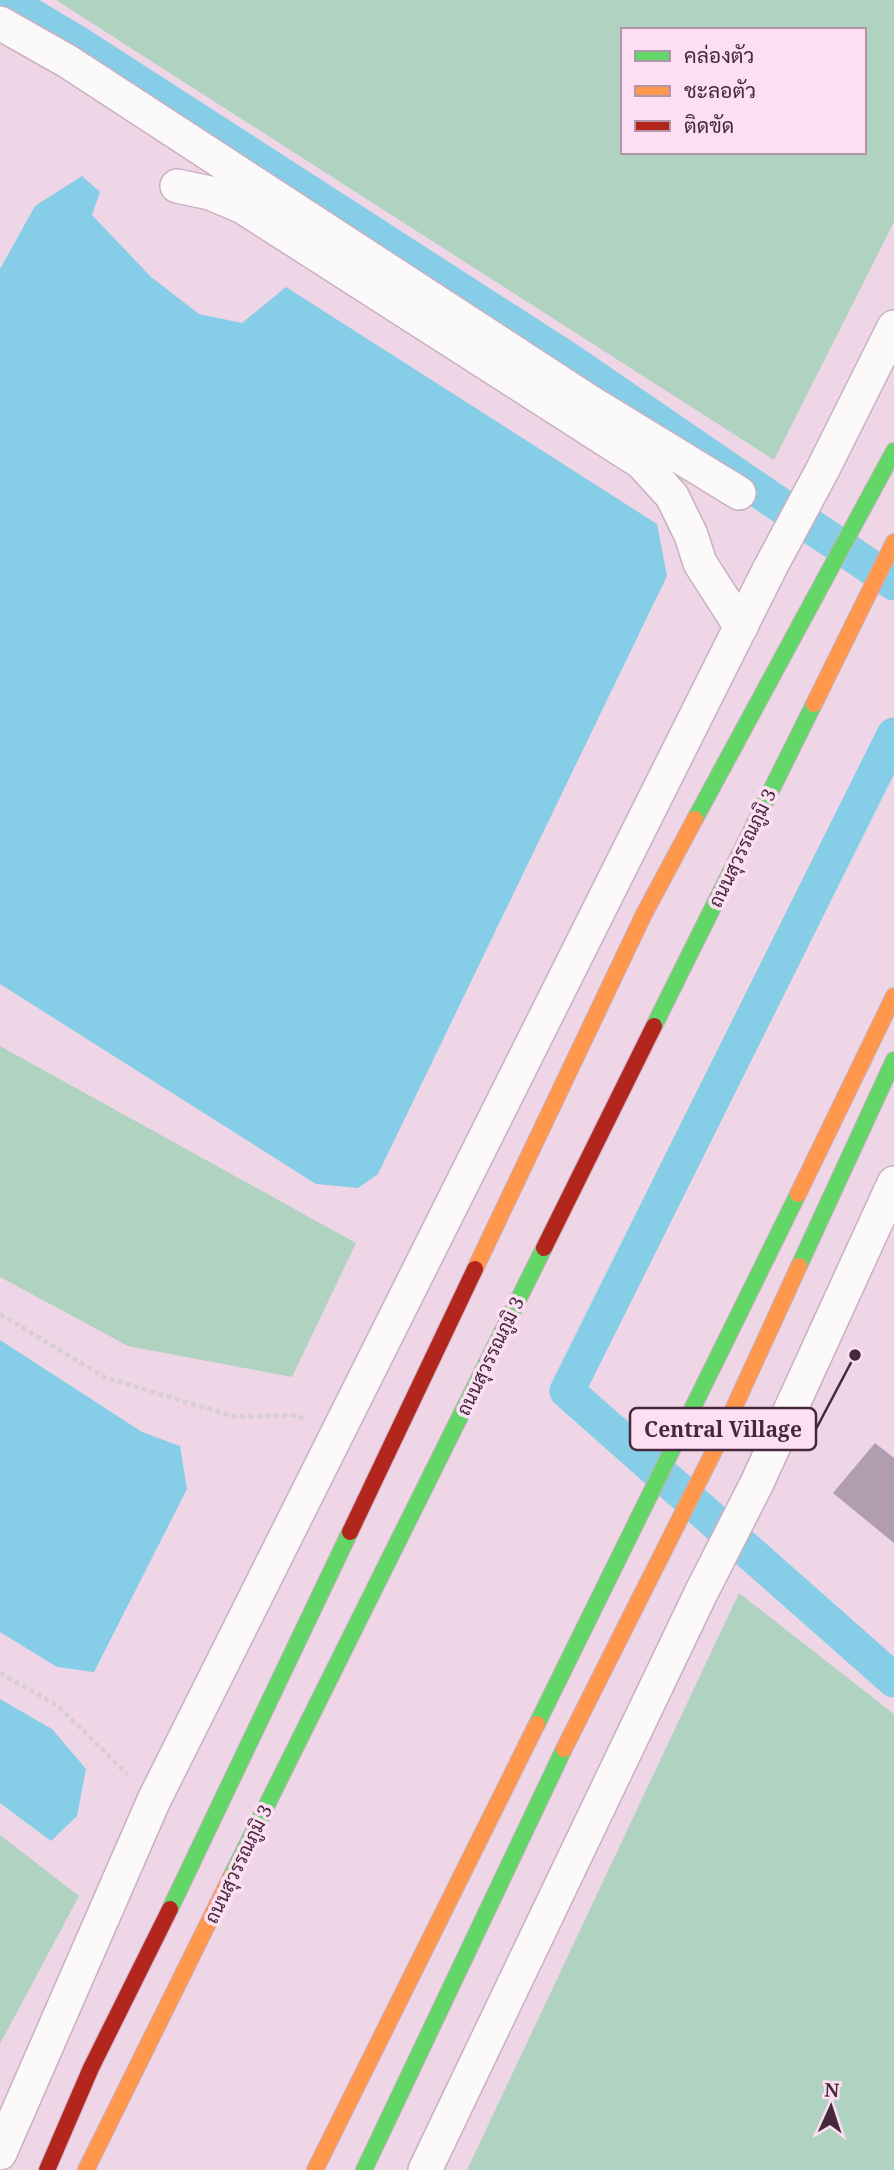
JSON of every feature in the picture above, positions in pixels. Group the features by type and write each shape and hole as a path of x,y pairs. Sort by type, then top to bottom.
{"main road":[{"path":"47,2170 91,2068 140,1972 644,914 894,451"},
{"name":"ถนนสุวรรณภูมิ 3","path":"86,2170 894,542"},
{"path":"315,2170 687,1422 894,996"},
{"path":"364,2170 548,1781 715,1449 894,1060"}],"street":[{"path":"0,23 67,61 587,400 739,493"},
{"path":"177,186 210,194 243,207 641,461 672,495 691,535 700,563 741,627"},
{"path":"0,2153 154,1800 770,568 894,327"},
{"path":"425,2170 701,1593 757,1483 894,1183"}],"path":[{"path":"0,1314 104,1377 235,1417 298,1415 334,1438"},
{"path":"0,1673 57,1705 154,1800"}],"green space":[{"path":"56,0 894,0 894,222 774,460"},
{"path":"0,1046 356,1243 292,1377 128,1346 0,1277"},
{"path":"739,1593 894,1714 894,2170 467,2170"},
{"path":"0,1835 79,1896 0,2044"}],"water":[{"path":"82,176 100,192 92,215 151,277 199,314 242,323 286,287 657,524 667,576 378,1174 358,1188 316,1184 0,984 0,269 35,206"},
{"path":"0,1340 142,1432 180,1446 187,1489 94,1672 57,1667 0,1632"},
{"path":"0,1699 52,1729 86,1769 77,1816 51,1841 0,1803"}],"building":[{"path":"875,1443 894,1458 894,1543 833,1493"}],"waterway":[{"path":"5,0 74,41 567,359 894,583"},
{"path":"894,735 567,1391 894,1680"}],"traffic: fast":[{"path":"695,819 894,451"},
{"path":"654,1026 814,704"},
{"path":"799,1266 894,1060"},
{"path":"537,1724 798,1194"},
{"path":"231,1877 544,1248"},
{"path":"170,1909 350,1532"},
{"path":"364,2170 564,1749"}],"traffic: slow":[{"path":"814,704 894,542"},
{"path":"475,1269 644,914 695,819"},
{"path":"798,1194 894,996"},
{"path":"564,1749 715,1449 799,1266"},
{"path":"315,2170 537,1724"},
{"path":"86,2170 231,1877"}],"traffic: jam":[{"path":"544,1248 654,1026"},
{"path":"350,1532 475,1269"},
{"path":"47,2170 91,2068 170,1909"}],"place":[{"name":"Central Village","path":"855,1355"}]}
